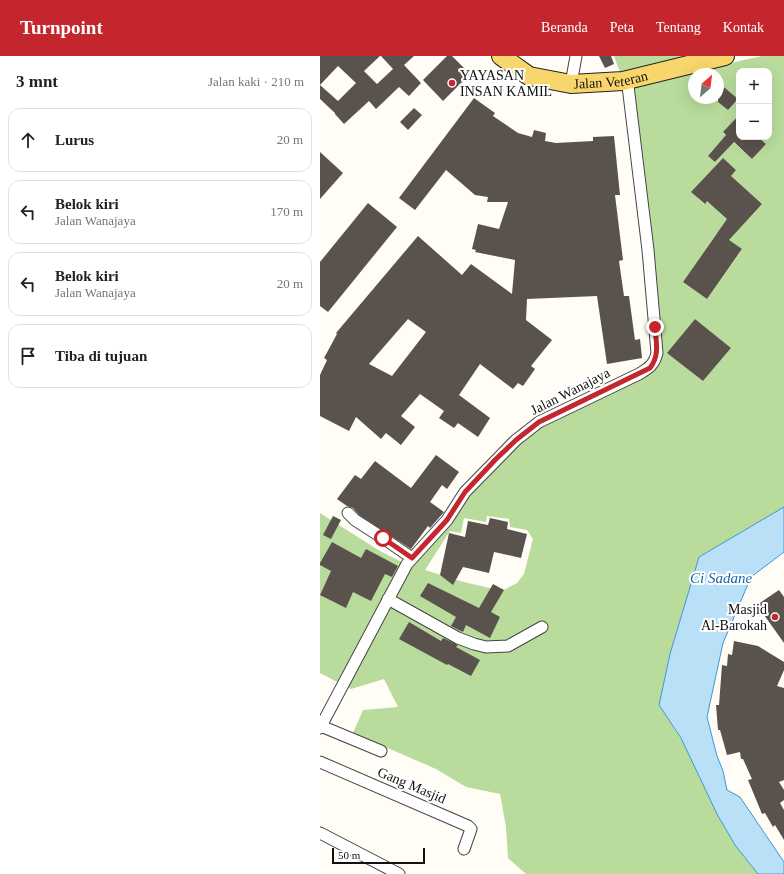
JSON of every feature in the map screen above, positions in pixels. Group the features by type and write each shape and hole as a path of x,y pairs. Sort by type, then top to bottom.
{"main road":[{"name":"Jalan Veteran","path":"501,56 528,76 571,84 623,81 725,56"}],"street":[{"path":"571,84 576,56"},
{"name":"Jalan Wanajaya","path":"321,727 407,564 447,520 465,492 516,440 539,422 639,374 650,368 655,362 657,353 648,250 628,86 623,81"},
{"path":"348,513 355,520 412,558"},
{"path":"388,599 458,638 486,648 508,646 542,627"},
{"path":"321,727 381,751"},
{"name":"Gang Masjid","path":"320,762 468,826 471,829 464,849"},
{"path":"320,833 399,874"}],"green space":[{"path":"614,56 725,56 623,81"},
{"path":"762,56 784,56 784,507 699,557 670,654 659,705 682,740 718,816 735,845 758,874 526,874 508,858 506,827 500,794 466,787 436,769 353,733 363,710 398,707 384,679 351,689 320,673 320,513 380,551 402,562 465,492 539,422 655,362 628,86 688,73 688,104 721,104 728,110 736,101 736,118 723,133 752,159 766,144 761,140 772,140 772,68 736,68 736,97 724,87 724,68 708,68","holes":["732,144 715,162 708,156","723,158 736,170 704,204 692,192","739,184 762,204 739,229","717,233 742,250 707,299 683,282","695,319 731,348 703,381 668,353","487,516 509,519 510,527 527,530 533,539 524,574 517,583 502,591 460,581 425,570 450,531 461,533 464,518 486,522"]}],"water":[{"name":"Ci Sadane","path":"784,507 784,552 751,577 723,643 707,717 727,790 740,797 784,862 784,874 758,874 735,845 717,814 681,738 659,705 670,654 699,557"}],"building":[{"path":"320,56 380,56 364,71 377,84 393,69 381,56 414,56 404,65 421,83 409,96 399,87 376,109 369,101 344,124 320,99 320,85","holes":["338,66 356,83 338,101 320,85"]},
{"path":"447,56 452,56 470,74 443,101 423,80"},
{"path":"599,56 611,56 614,64 605,68"},
{"path":"724,87 736,97 736,101 728,110 720,104 724,104"},
{"path":"474,98 495,113 493,116 518,133 532,137 534,130 546,133 545,141 556,143 593,141 593,137 614,136 620,195 615,195 623,260 619,261 624,296 629,296 635,340 640,339 642,358 607,364 597,296 527,299 526,320 552,340 531,366 535,369 523,386 518,383 513,389 480,364 459,395 490,418 478,437 458,423 454,428 439,418 444,411 420,394 401,416 415,427 401,445 386,433 381,439 356,417 349,431 320,416 320,375 327,360 324,358 337,334 336,333 418,236 462,275 471,264 512,294 515,260 475,252 476,250 472,249 478,224 499,229 508,202 487,202 488,197 475,195 446,170 415,210 399,198","holes":["408,319 426,332 392,376 369,364"]},
{"path":"414,108 422,115 408,130 400,122"},
{"path":"736,118 736,140 761,140 766,144 752,159 734,142 715,162 708,156 726,135 723,132"},
{"path":"320,152 343,173 320,199"},
{"path":"723,158 736,170 731,176 762,204 729,240 742,249 707,299 683,282 727,219 707,201 705,204 691,192"},
{"path":"368,203 397,227 328,312 320,306 320,262"},
{"path":"695,319 731,348 703,381 667,353"},
{"path":"436,455 459,472 447,489 442,485 430,502 444,512 430,528 428,526 411,549 359,515 353,508 337,499 355,475 361,479 375,461 411,488"},
{"path":"333,516 341,520 331,539 323,535"},
{"path":"490,518 508,522 507,529 527,534 521,558 494,552 489,573 463,567 453,585 440,575 449,533 465,537 468,521 488,525"},
{"path":"332,542 361,558 366,549 398,566 392,577 385,574 371,601 353,592 346,608 320,595 331,571 320,565 320,563"},
{"path":"428,583 479,608 493,584 504,590 491,612 500,617 490,638 466,625 463,632 451,626 456,617 420,596"},
{"name":"Masjid Al-Barokah","path":"779,590 784,597 784,643 757,605"},
{"path":"409,622 441,641 443,638 458,645 456,647 480,660 471,676 399,639"},
{"path":"734,641 758,646 784,662 784,670 777,686 784,688 784,780 779,782 784,790 784,800 780,803 784,810 784,840 775,825 773,827 765,813 762,814 748,780 752,779 743,759 741,759 740,752 727,755 720,730 718,730 716,705 719,705 722,665 727,666 728,654 732,655"}],"place":[{"name":"YAYASAN INSAN KAMIL","path":"452,83"},
{"name":"Masjid Al-Barokah","path":"775,617"}],"route":[{"path":"383,538 412,558 447,520 465,492 516,440 539,422 650,368 655,362 657,353 655,327"}]}
